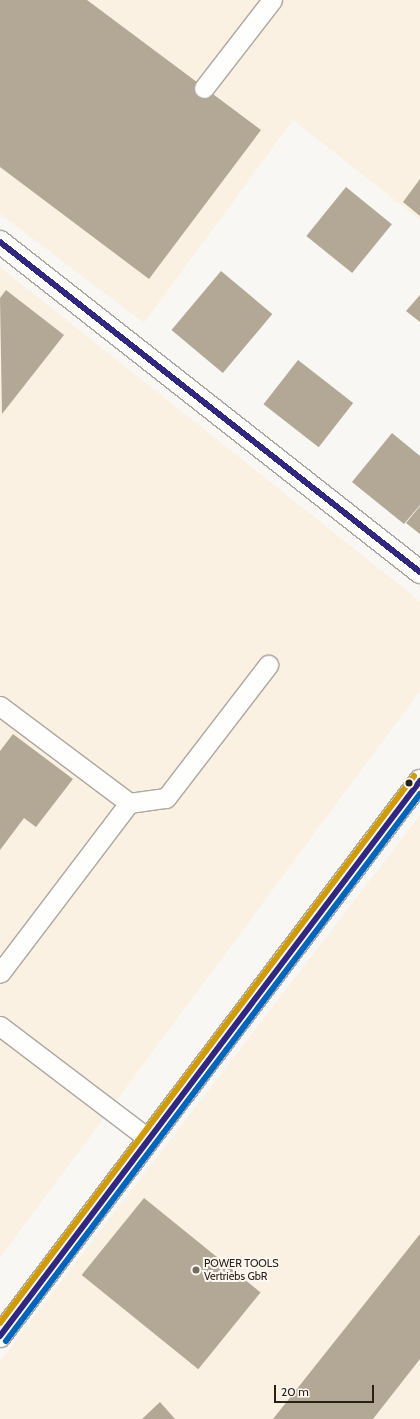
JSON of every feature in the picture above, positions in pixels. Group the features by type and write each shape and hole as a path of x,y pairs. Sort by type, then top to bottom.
{"street":[{"path":"1,245 420,572"},
{"path":"0,1336 420,780"}],"lane":[{"path":"204,88 272,0"},
{"path":"0,706 129,803 166,798 268,665"},
{"path":"0,973 129,803"},
{"path":"0,1026 150,1139"}],"shaded area":[{"path":"0,0 420,0 420,220 293,120 144,323 0,214"},
{"path":"0,267 420,601 420,691 0,1258"},
{"path":"420,815 420,1419 0,1419 0,1361"}],"building":[{"path":"0,0 87,0 261,130 149,279 0,167"},
{"path":"420,179 420,216 403,202"},
{"path":"346,187 392,224 352,273 306,236"},
{"path":"221,271 272,314 223,373 172,330"},
{"path":"6,290 64,335 2,414 0,298"},
{"path":"420,295 420,322 406,311"},
{"path":"298,360 353,403 319,447 264,404"},
{"path":"392,433 420,456 420,505 404,524 352,482"},
{"path":"420,506 420,534 406,523"},
{"path":"13,734 73,779 36,827 24,818 0,850 0,751"},
{"path":"144,1198 261,1292 198,1369 82,1275"},
{"path":"420,1234 420,1359 373,1419 273,1419"},
{"path":"160,1402 175,1419 142,1419"}],"transit line":[{"path":"0,242 420,572"},
{"path":"0,1323 414,776"},
{"path":"0,1336 420,781"},
{"path":"6,1341 420,794"}],"place":[{"name":"POWER TOOLS Vertriebs GbR","path":"196,1270"}]}
